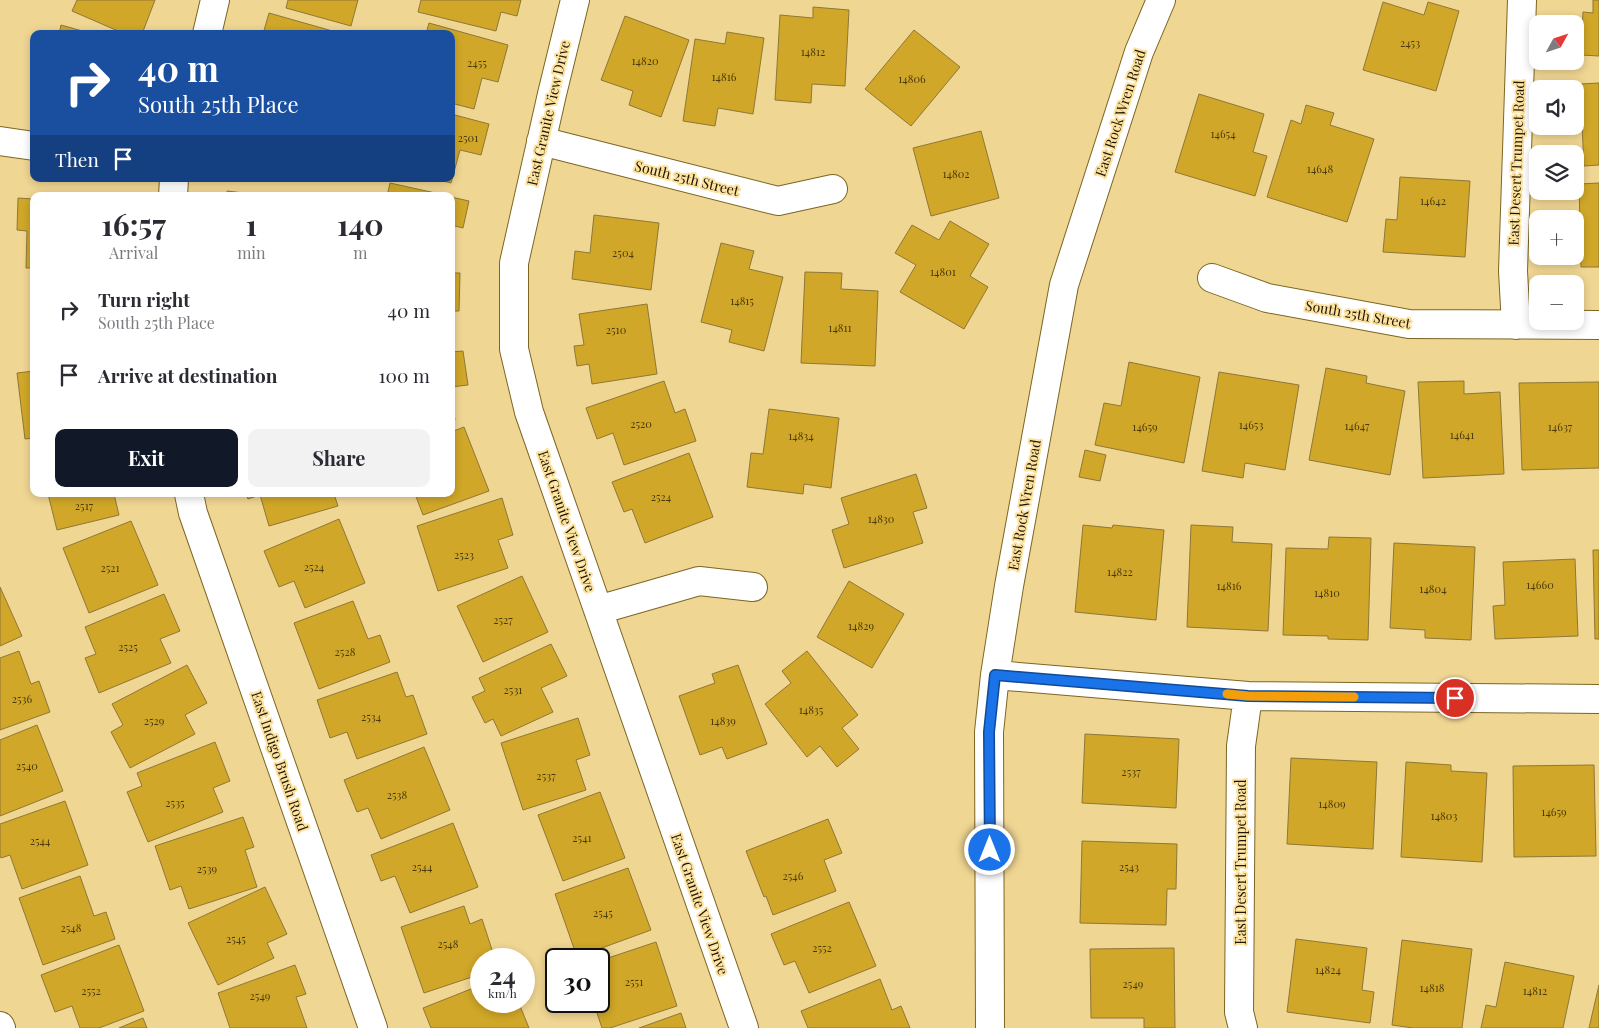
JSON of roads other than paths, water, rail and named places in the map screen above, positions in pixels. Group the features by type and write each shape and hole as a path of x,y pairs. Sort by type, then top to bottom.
{"street":[{"path":"208,30 215,0"},
{"name":"East Granite View Drive","path":"575,0 514,263 514,349 529,412 744,1028"},
{"name":"East Rock Wren Road","path":"990,1028 989,732 995,675 1009,586 1064,285 1139,52 1161,0"},
{"name":"East Desert Trumpet Road","path":"1516,325 1513,271 1522,0"},
{"path":"0,141 30,145"},
{"name":"South 25th Street","path":"541,141 778,201 833,189"},
{"name":"South 25th Street","path":"1212,278 1267,298 1409,324 1599,325"},
{"name":"East Indigo Brush Road","path":"190,497 193,513 373,1028"},
{"path":"598,610 698,581 753,587"},
{"path":"995,675 1248,696 1599,699"},
{"name":"East Desert Trumpet Road","path":"1243,1028 1239,1012 1241,746 1248,696"}]}
